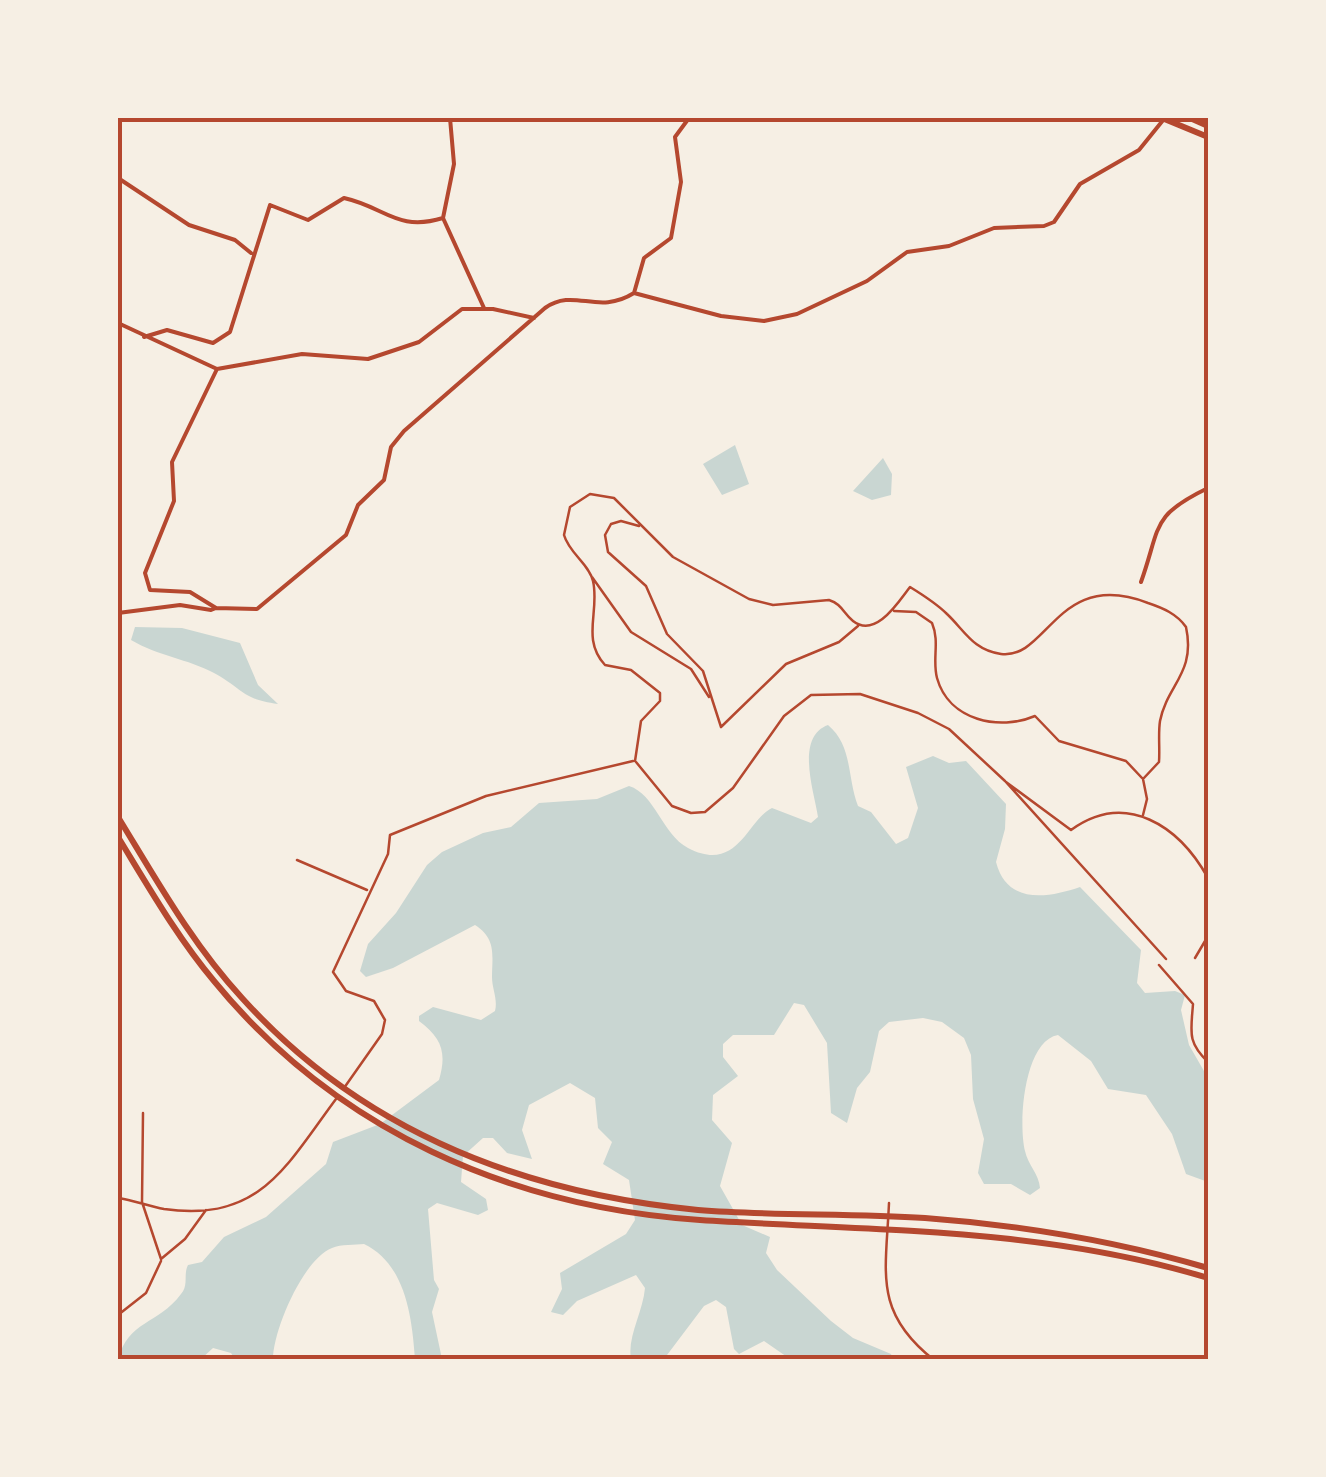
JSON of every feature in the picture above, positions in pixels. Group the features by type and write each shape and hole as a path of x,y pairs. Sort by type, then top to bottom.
{"highway":[{"path":"1163,118 1208,138"},
{"path":"1190,118 1208,126"},
{"path":"118,817 175,910 242,998 325,1076 376,1111 472,1160 542,1184 618,1200 739,1212 972,1222 1082,1238 1208,1268"},
{"path":"118,837 188,948 236,1008 292,1062 371,1120 468,1170 539,1194 618,1211 987,1234 1126,1257 1208,1278"}],"street":[{"path":"450,118 454,164 443,218 484,308"},
{"path":"634,294 644,258 672,238 681,182 675,137 689,118"},
{"path":"118,613 180,605 257,609 339,542 358,505 384,480 391,447 404,431 557,302 578,300 605,306 634,294 687,310 764,321 796,314 867,280 908,252 949,246 994,228 1054,222 1080,184 1138,150 1163,118"},
{"path":"118,178 162,203 189,225 234,240 253,254"},
{"path":"144,337 167,330 214,342 222,338 234,325 270,205 308,220 344,198 404,222 422,224 443,218"},
{"path":"118,324 217,369 302,354 368,359 418,342 450,313 484,308 534,318"},
{"path":"216,608 190,592 150,590 145,573 174,501 172,462 217,369"},
{"path":"1140,582 1160,520 1182,501 1208,488"},
{"path":"709,697 691,669 631,632 565,541 564,520 572,504 590,494 609,495 681,562 749,599 773,604 828,600 838,603 859,625"},
{"path":"641,527 626,522 611,524 605,535 607,548 646,586 668,634 703,671 721,727 786,664 834,644 859,625 874,623 893,611 910,586 944,610 968,640 1000,654 1020,650 1062,612 1102,592 1128,596 1178,618 1188,635 1183,675 1161,718 1158,762 1142,779"},
{"path":"591,576 590,624 600,659 610,668 631,670 660,694 660,701 641,721 634,760 672,806 691,813 705,812 733,788 794,706 811,695 843,692 936,722 1071,830 1107,812 1143,814 1181,840 1208,878"},
{"path":"893,611 916,612 932,624 939,684 968,714 1001,725 1035,716 1059,741 1126,761 1142,779 1147,799 1143,814"},
{"path":"118,1198 162,1208 206,1210 249,1200 265,1190 358,1070 382,1034 384,1014 374,1000 346,991 333,972 388,854 390,835 486,796 634,760"},
{"path":"1005,781 1166,959"},
{"path":"297,860 368,891"},
{"path":"1194,958 1208,936"},
{"path":"1159,965 1192,1004 1189,1036 1195,1050 1208,1062"},
{"path":"143,1113 142,1202 161,1259"},
{"path":"889,1203 890,1310 903,1333 934,1360"},
{"path":"118,1315 146,1293 161,1259 185,1239 206,1210"}],"shaded area":[{"path":"735,445 749,484 722,495 703,464"},
{"path":"883,458 892,474 891,495 872,500 853,491"},
{"path":"135,627 182,628 240,643 258,685 278,704 250,696 204,668 131,640"},
{"path":"828,725 846,752 858,806 871,812 896,844 908,838 918,808 906,767 933,756 949,763 966,761 1006,804 1005,829 996,862 1009,886 1030,895 1080,887 1141,950 1137,983 1145,993 1175,991 1185,995 1181,1010 1189,1045 1208,1078 1208,1182 1186,1174 1172,1134 1146,1095 1108,1089 1091,1061 1058,1035 1038,1052 1023,1104 1025,1151 1040,1188 1030,1195 1011,1184 984,1184 978,1173 984,1139 973,1099 971,1055 964,1038 942,1022 923,1018 889,1022 879,1031 870,1072 857,1088 847,1123 831,1113 827,1043 804,1005 794,1003 774,1035 733,1035 723,1044 723,1057 738,1076 713,1095 712,1120 732,1143 720,1186 742,1225 770,1237 766,1253 777,1270 853,1338 891,1354 893,1359 790,1359 764,1341 739,1354 734,1349 726,1307 716,1300 704,1306 664,1359 631,1359 631,1342 645,1288 636,1275 577,1301 563,1315 551,1312 562,1289 560,1273 626,1234 635,1220 629,1180 603,1164 612,1142 598,1128 595,1098 570,1083 529,1105 522,1130 532,1159 507,1153 493,1138 483,1138 463,1156 461,1182 486,1199 488,1210 478,1215 437,1203 428,1209 434,1280 439,1289 432,1312 442,1359 415,1359 409,1310 398,1278 378,1253 364,1244 332,1248 311,1266 284,1314 273,1359 235,1359 231,1353 213,1348 201,1359 118,1360 129,1337 181,1294 188,1265 202,1262 224,1237 266,1217 326,1164 333,1142 380,1124 439,1080 441,1047 419,1016 433,1007 481,1020 495,1011 492,948 487,936 475,925 393,968 366,977 360,971 368,944 396,913 427,865 442,852 483,833 511,827 539,803 597,799 629,786 646,797 679,842 705,854 730,850 772,808 811,823 818,817 809,753 818,731"}]}
